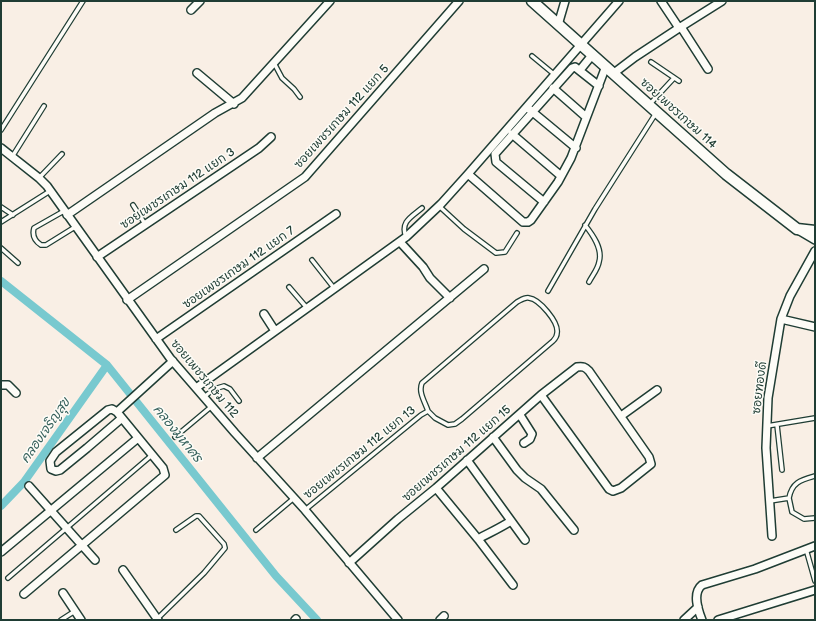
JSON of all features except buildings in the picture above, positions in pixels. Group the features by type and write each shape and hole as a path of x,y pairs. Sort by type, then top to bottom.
{"street":[{"path":"191,10 200,1"},
{"path":"66,213 215,113 234,104 242,98 330,1"},
{"name":"ซอยเพชรเกษม 112 แยก 5","path":"127,300 305,177 459,1"},
{"name":"ซอยเพชรเกษม 114","path":"532,1 726,174 797,229"},
{"path":"558,25 565,1"},
{"path":"544,202 496,162 495,154 512,134 555,75 619,1"},
{"path":"661,1 708,69"},
{"path":"468,174 523,222 528,222 531,220 561,176 576,148 598,86 610,70 635,57 680,28 712,4 722,1"},
{"path":"580,70 593,54"},
{"path":"196,388 406,237 439,206 530,109 572,68 575,67 580,70 598,86"},
{"path":"197,73 234,104"},
{"path":"553,88 586,117"},
{"path":"530,109 576,148"},
{"path":"512,134 561,176"},
{"name":"ซอยเพชรเกษม 112 แยก 3","path":"97,257 246,156 271,137"},
{"name":"ซอยเพชรเกษม 112","path":"1,148 39,178 51,191 127,300 173,361 257,458 305,510 398,620"},
{"name":"ซอยเพชรเกษม 112 แยก 7","path":"156,339 336,214"},
{"path":"797,229 815,231"},
{"path":"797,229 815,240"},
{"path":"400,242 423,267 430,278 450,298"},
{"name":"ซอยทองดี","path":"772,536 766,426 768,398 781,319 790,296 815,251"},
{"path":"257,458 484,269"},
{"path":"264,314 275,331"},
{"path":"781,319 815,327"},
{"path":"119,410 173,361"},
{"name":"ซอยเพชรเกษม 112 แยก 15","path":"349,563 398,519 520,415 541,395 577,367 583,366 589,371 621,416"},
{"path":"1,385 8,385 16,393"},
{"path":"541,395 605,484 613,491 621,488 650,464 649,457 621,416 657,390"},
{"path":"119,410 108,410 56,452 50,461 51,469 56,471 60,470 122,418"},
{"path":"24,594 165,475 163,468 122,418 119,410"},
{"path":"520,415 532,434 524,443"},
{"path":"493,437 517,470 525,478 541,489 574,530"},
{"path":"1,552 138,438"},
{"path":"467,460 526,540"},
{"path":"29,486 95,560"},
{"path":"436,488 513,585"},
{"path":"478,539 511,521"},
{"path":"702,620 698,607 697,593 698,588 702,585 755,569 815,546"},
{"path":"123,570 157,620"},
{"path":"718,620 815,590"},
{"path":"63,593 81,620"},
{"path":"684,620 698,607"}],"lane":[{"path":"1,130 83,1"},
{"path":"532,56 555,75"},
{"path":"651,62 679,81"},
{"path":"274,63 282,78 294,88 300,97"},
{"path":"649,104 674,78"},
{"path":"12,157 44,106"},
{"path":"548,291 585,225 657,112"},
{"path":"39,178 62,154"},
{"path":"1,222 51,191"},
{"path":"133,205 145,224"},
{"path":"439,206 464,229 496,253 505,252 517,233"},
{"path":"1,207 13,215"},
{"path":"406,237 404,225 422,208"},
{"path":"66,213 34,228 32,233 37,242 41,245 46,244 75,227"},
{"path":"585,225 596,241 599,253 599,262 589,282"},
{"path":"1,248 18,263"},
{"path":"312,260 334,288"},
{"path":"289,287 307,308"},
{"name":"ซอยเพชรเกษม 112 แยก 13","path":"524,298 530,298 535,300 546,310 555,322 558,334 541,352 455,424 448,425 443,423 428,411 421,392 422,383 517,302 524,298"},
{"path":"204,397 214,389 224,386 230,390 239,401"},
{"path":"175,437 212,406"},
{"name":"ซอยเพชรเกษม 112 แยก 13","path":"305,510 421,415 428,411"},
{"path":"766,426 815,418"},
{"path":"777,424 782,470"},
{"path":"8,578 152,455"},
{"path":"815,476 804,479 794,485 791,490 790,498 792,512 804,519 815,518"},
{"path":"256,530 294,498"},
{"path":"769,501 790,498"},
{"path":"157,620 204,573 225,548 224,544 199,516 196,516 176,530"},
{"path":"806,549 815,581"},
{"path":"61,620 74,611"}],"waterway":[{"name":"คลองมหาศร","path":"1,281 107,365 276,576 317,620"},
{"name":"คลองเจริญสุข","path":"1,506 24,482 107,365"}]}
